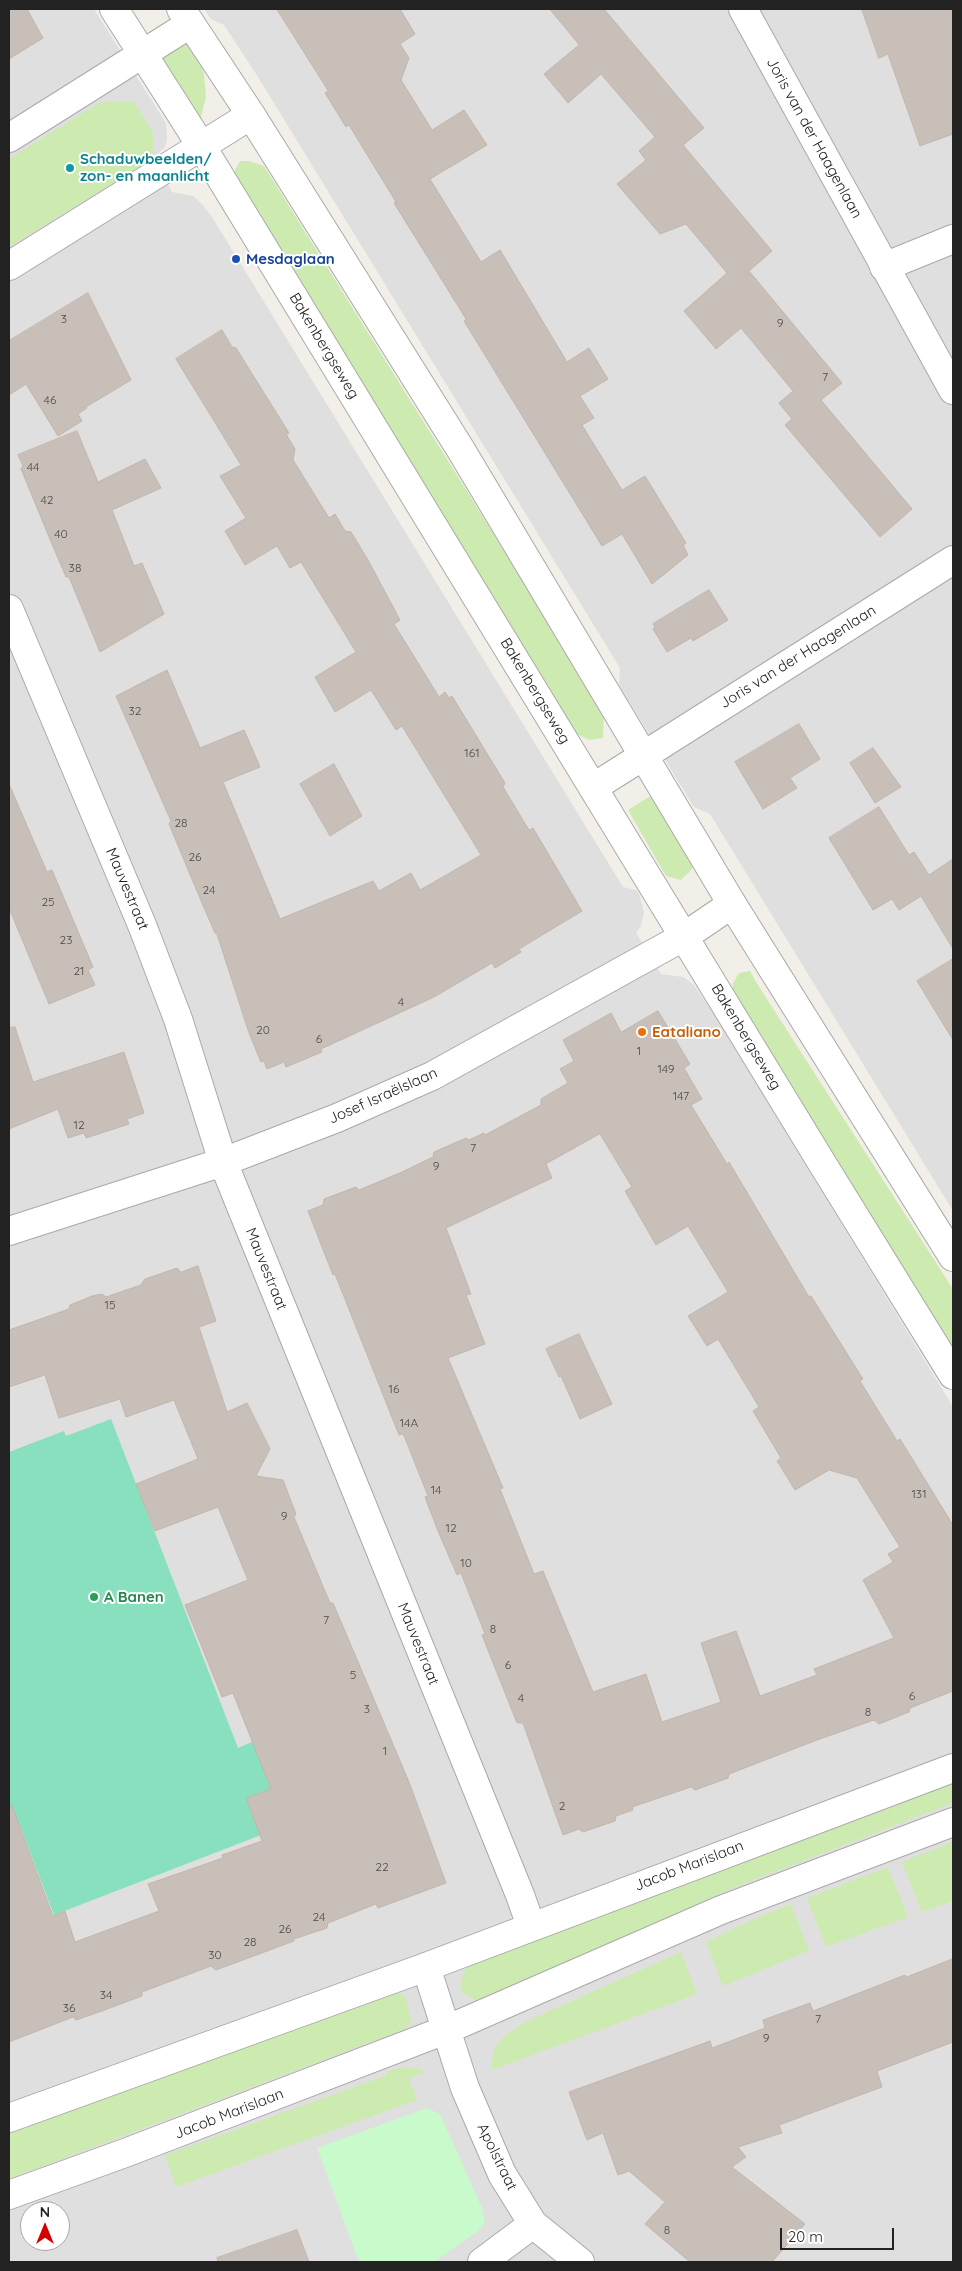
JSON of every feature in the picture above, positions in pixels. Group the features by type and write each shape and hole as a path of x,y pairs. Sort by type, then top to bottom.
{"street":[{"name":"Bakenbergseweg","path":"114,9 202,147 953,1375"},
{"name":"Joris van der Haagenlaan","path":"743,9 953,390"},
{"path":"9,138 142,54 185,16 251,115 461,450 732,904 953,1257"},
{"path":"9,266 251,115"},
{"path":"884,267 953,239"},
{"name":"Joris van der Haagenlaan","path":"594,787 953,560"},
{"name":"Mauvestraat","path":"9,609 142,925 175,1010 223,1162 531,1926"},
{"name":"Josef Israëlslaan","path":"9,1231 223,1162 336,1118 432,1076 685,936 732,904"},
{"name":"Jacob Marislaan","path":"9,2118 426,1967 953,1768"},
{"name":"Jacob Marislaan","path":"9,2195 125,2154 448,2029 721,1910 953,1822"},
{"path":"426,1967 448,2029"},
{"name":"Apolstraat","path":"448,2029 465,2088 502,2174 533,2224 580,2262"},
{"path":"482,2262 533,2224"}],"shaded area":[{"path":"9,9 94,9 166,123 167,139 165,147 154,158 172,192 193,196 212,217 623,887 636,890 639,894 644,912 641,926 636,933 661,974 683,977 693,984 708,1005 953,1407 953,2262 9,2262"},
{"path":"204,9 953,9 953,1211 710,814 694,807 619,685 620,668 258,77 224,25 211,19"}],"green space":[{"path":"183,38 197,46 204,74 206,97 199,125 163,71 162,54"},
{"path":"102,101 134,102 153,132 154,158 9,247 9,159"},
{"path":"240,161 249,161 264,166 604,711 603,738 589,740 569,730 232,176"},
{"path":"652,795 691,854 692,869 681,880 666,876 628,810"},
{"path":"750,971 953,1289 953,1353 732,997 733,983 739,973"},
{"name":"A Banen","path":"111,1419 238,1748 254,1741 287,1825 54,1915 19,1823 14,1825 9,1810 9,1452 64,1431 66,1436"},
{"path":"953,1777 953,1803 733,1888 491,1996 475,2000 461,1991 460,1982 469,1962"},
{"path":"953,1842 953,1901 922,1912 902,1862"},
{"path":"888,1867 908,1917 826,1947 807,1898"},
{"path":"791,1904 809,1951 723,1986 706,1942 756,1918"},
{"path":"681,1952 697,1994 492,2070 493,2053 500,2041 525,2022"},
{"path":"386,1991 405,1995 412,2022 405,2029 9,2179 9,2129"},
{"path":"402,2067 416,2068 426,2072 409,2078 417,2100 176,2187 165,2155 385,2076 388,2071"},
{"path":"427,2108 440,2114 482,2208 485,2222 478,2231 434,2262 359,2262 317,2148"}],"building":[{"path":"9,9 27,9 43,38 9,59"},
{"path":"277,9 400,9 415,34 400,44 409,58 401,80 432,130 464,110 487,145 430,179 481,262 500,250 567,362 589,348 608,379 580,396 594,418 582,425 622,490 645,476 686,543 683,545 688,555 652,584 622,534 602,546 464,321 466,319 394,203 396,202 349,125 346,127 325,93 328,91"},
{"path":"550,9 604,9 704,128 683,145 772,251 749,271 842,383 821,400 912,509 880,537 785,425 792,419 779,403 793,391 741,328 716,349 684,311 727,273 686,224 660,234 617,184 646,160 639,151 655,137 601,74 568,103 544,74 579,45"},
{"path":"862,9 953,9 953,134 920,146 888,54 879,58"},
{"path":"88,293 131,380 86,407 78,414 82,421 58,436 26,384 9,395 9,341"},
{"path":"222,330 232,347 236,348 289,433 286,434 295,449 293,460 329,518 335,514 345,531 351,532 368,560 400,620 394,624 439,697 445,692 449,698 452,696 505,783 503,787 529,830 533,828 582,911 519,949 521,952 495,968 492,963 434,997 321,1049 322,1052 286,1067 284,1062 267,1069 264,1061 261,1062 249,1033 217,934 169,824 171,821 116,696 167,670 200,748 244,730 260,767 223,782 280,919 373,881 379,891 411,873 420,890 481,855 402,726 396,730 371,690 335,712 315,677 356,652 301,562 290,568 277,546 245,565 225,531 246,518 220,476 241,465 176,359"},
{"path":"77,431 98,482 145,459 161,488 112,510 134,566 142,563 164,614 100,652 69,577 66,577 52,544 21,469 23,466 18,455"},
{"path":"709,590 728,620 693,641 691,638 667,652 653,629 655,627 653,624"},
{"path":"799,724 820,759 790,778 797,788 763,809 735,762"},
{"path":"873,748 901,787 875,803 850,763"},
{"path":"334,764 362,816 330,836 300,784"},
{"path":"9,784 47,872 52,870 93,967 88,970 95,985 49,1004 9,908"},
{"path":"879,807 909,855 914,852 929,875 953,859 953,949 921,896 899,910 892,899 873,910 829,838"},
{"path":"953,959 953,1040 917,981"},
{"path":"658,1011 690,1064 684,1068 702,1099 691,1105 727,1164 729,1162 809,1297 811,1296 863,1379 860,1381 897,1441 900,1439 953,1525 953,1691 910,1708 909,1712 879,1724 874,1720 817,1740 729,1774 728,1778 695,1790 691,1787 632,1807 633,1810 616,1816 615,1821 583,1832 579,1829 563,1835 523,1723 517,1723 482,1635 485,1634 461,1573 457,1575 438,1531 425,1497 428,1496 405,1438 403,1434 399,1435 308,1211 323,1205 324,1199 356,1187 359,1190 402,1172 433,1157 434,1152 466,1138 469,1140 484,1133 485,1135 541,1105 541,1099 568,1083 560,1069 574,1061 563,1040 611,1013 621,1032","holes":["600,1134 632,1187 625,1191 656,1245 688,1226 728,1292 688,1316 707,1346 718,1339 759,1407 753,1411 781,1458 777,1461 795,1490 829,1470 857,1478 900,1547 888,1554 893,1562 863,1580 894,1638 814,1669 817,1675 760,1696 736,1631 701,1643 721,1702 662,1722 646,1674 593,1692 543,1571 534,1574 500,1489 503,1488 448,1358 485,1344 466,1295 471,1294 446,1228 552,1178 546,1164"]},
{"path":"15,1027 33,1082 124,1052 144,1113 127,1119 129,1124 86,1138 84,1133 68,1138 58,1109 9,1129 9,1028"},
{"path":"198,1266 216,1321 199,1327 227,1412 247,1403 270,1449 256,1476 283,1480 296,1514 294,1517 330,1603 333,1603 409,1782 446,1883 378,1908 376,1904 328,1923 327,1928 294,1939 294,1941 216,1970 211,1966 142,1992 142,1996 76,2020 73,2017 9,2042 9,1807 12,1806 53,1916 65,1911 75,1942 159,1911 148,1884 223,1858 222,1855 262,1841 246,1798 271,1789 233,1693 222,1697 185,1605 248,1580 218,1507 155,1531 136,1484 198,1459 174,1400 126,1417 120,1399 59,1418 45,1375 9,1387 9,1330 69,1309 70,1305 92,1296 102,1294 106,1297 141,1285 145,1279 177,1268 181,1272"},
{"path":"579,1334 612,1404 580,1419 561,1376 559,1377 546,1349"},
{"path":"953,1959 953,2042 877,2071 882,2087 779,2125 782,2133 738,2147 746,2157 732,2167 805,2224 772,2262 690,2262 645,2224 665,2202 629,2171 618,2175 603,2133 587,2140 569,2092 710,2041 712,2048 765,2028 763,2020 810,2003 813,2011 905,1975 906,1977"},
{"path":"297,2230 309,2262 218,2262 217,2258"}],"place":[{"name":"Schaduwbeelden/ zon- en maanlicht","path":"70,168"},
{"name":"Mesdaglaan","path":"236,259"},
{"name":"Eataliano","path":"642,1032"},
{"name":"A Banen","path":"94,1597"}]}
